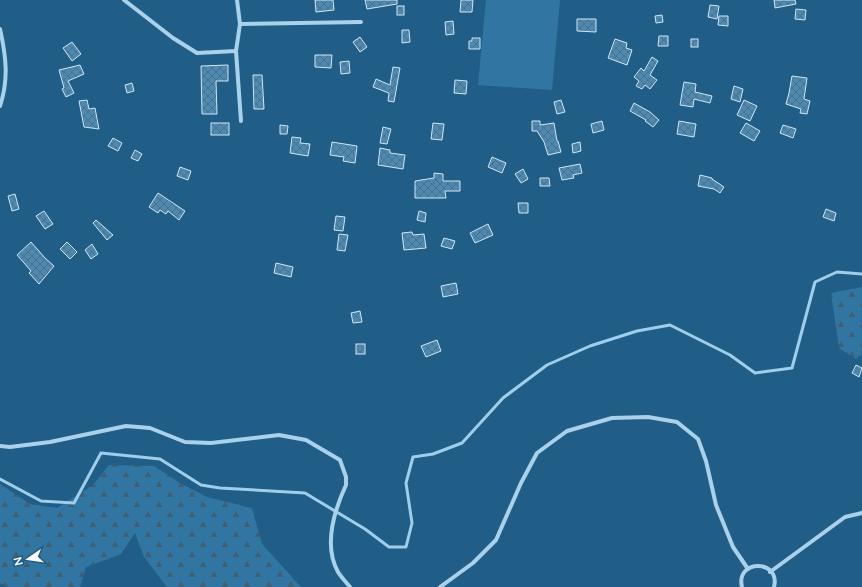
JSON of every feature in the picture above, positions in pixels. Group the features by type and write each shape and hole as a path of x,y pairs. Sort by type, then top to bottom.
{"street":[{"path":"124,0 173,38 197,53 236,51"},
{"path":"237,0 240,24 236,51 241,121"},
{"path":"240,24 361,22"},
{"path":"0,29 6,54 6,82 0,106"},
{"path":"440,587 473,563 496,540 521,483 537,453 567,430 612,418 648,417 677,422 698,439 706,461 716,505 733,547 748,569"},
{"path":"0,446 10,447 50,442 126,426 150,428 185,442 211,443 279,435 306,440 340,460 346,477 346,485 331,531 331,550 338,572 350,587"},
{"path":"770,572 846,517 862,513"},
{"path":"742,587 742,578 744,573 748,569 758,566 764,567 770,572 774,579 774,587"}],"green space":[{"path":"486,0 560,0 552,90 478,85"},
{"path":"862,287 862,354 856,359 839,348 831,293"},
{"path":"109,465 154,466 180,483 207,497 252,508 262,544 301,587 167,587 144,557 135,533 121,554 86,567 80,587 7,587 0,583 0,484 30,504 57,508 93,485"}],"building":[{"path":"315,0 333,0 334,10 316,12"},
{"path":"365,0 397,0 397,4 367,9"},
{"path":"461,0 473,0 472,12 460,12"},
{"path":"774,0 795,0 796,4 775,8"},
{"path":"710,5 719,6 717,19 708,17"},
{"path":"397,6 404,6 404,15 397,15"},
{"path":"796,9 806,10 805,20 795,19"},
{"path":"662,15 663,22 656,23 655,16"},
{"path":"719,16 728,16 728,26 718,25"},
{"path":"577,19 596,19 596,32 577,31"},
{"path":"453,21 454,34 446,35 445,22"},
{"path":"402,30 409,30 410,42 402,43"},
{"path":"659,36 668,36 668,46 658,46"},
{"path":"360,37 367,47 360,52 353,42"},
{"path":"472,38 480,38 480,49 469,49 469,41 472,41"},
{"path":"615,39 627,43 626,48 632,50 627,65 608,58"},
{"path":"691,39 698,39 698,47 691,47"},
{"path":"72,42 81,54 72,61 63,48"},
{"path":"315,55 332,55 331,68 315,67"},
{"path":"652,57 658,61 650,75 657,80 650,89 645,85 642,89 636,86 639,81 634,77 641,68 644,71"},
{"path":"349,61 350,73 341,74 340,62"},
{"path":"80,65 84,74 68,81 74,93 66,97 62,89 64,88 59,70"},
{"path":"228,65 228,81 216,81 217,114 202,114 201,66"},
{"path":"393,67 400,68 394,102 388,101 389,93 373,87 376,79 390,85"},
{"path":"253,75 262,75 264,109 254,109"},
{"path":"792,76 807,78 804,99 810,101 807,114 800,113 801,109 786,104"},
{"path":"455,80 467,81 466,94 454,93"},
{"path":"684,82 696,84 695,92 712,96 710,103 694,99 693,107 680,105"},
{"path":"132,83 134,91 127,93 125,85"},
{"path":"734,86 743,89 740,102 731,99"},
{"path":"87,100 89,109 95,108 99,129 84,127 79,101"},
{"path":"561,100 565,112 557,114 554,102"},
{"path":"744,100 757,106 750,121 737,115"},
{"path":"634,103 650,112 659,120 653,127 645,121 646,120 630,111"},
{"path":"532,121 540,121 540,125 554,123 557,141 561,152 548,155 544,142 537,131 532,131"},
{"path":"602,121 604,130 593,133 591,124"},
{"path":"679,121 696,124 694,137 677,134"},
{"path":"211,123 229,123 229,135 211,135"},
{"path":"433,123 444,124 442,140 431,139"},
{"path":"746,123 760,131 754,141 740,133"},
{"path":"280,125 288,126 287,134 280,134"},
{"path":"783,125 796,129 793,138 780,133"},
{"path":"383,127 391,129 387,144 380,143"},
{"path":"292,137 301,138 300,143 310,144 308,156 290,153"},
{"path":"113,138 122,143 118,151 108,146"},
{"path":"332,142 357,146 355,163 343,161 344,157 330,155"},
{"path":"580,142 581,151 573,153 572,144"},
{"path":"380,148 390,150 390,153 405,155 403,169 378,165"},
{"path":"135,150 142,154 138,161 131,158"},
{"path":"492,157 506,163 502,173 488,167"},
{"path":"580,164 582,173 573,175 574,178 562,180 559,168"},
{"path":"180,167 191,171 188,180 177,176"},
{"path":"523,169 528,179 521,183 515,174"},
{"path":"434,173 443,174 443,181 460,181 460,191 445,191 446,198 415,198 415,181 434,178"},
{"path":"700,175 712,178 724,187 720,193 714,189 698,186"},
{"path":"540,178 549,178 550,186 540,186"},
{"path":"158,193 185,211 179,220 168,211 166,214 160,210 158,213 149,207"},
{"path":"15,194 19,209 12,211 8,196"},
{"path":"518,203 528,203 528,213 519,213"},
{"path":"826,209 836,213 834,221 823,217"},
{"path":"44,211 53,224 45,229 36,216"},
{"path":"419,211 426,213 425,222 417,220"},
{"path":"336,216 345,217 343,231 334,230"},
{"path":"96,220 113,235 107,240 93,223"},
{"path":"488,224 493,235 475,243 470,233"},
{"path":"412,232 413,235 424,234 426,248 404,250 402,233"},
{"path":"339,234 348,235 345,251 337,250"},
{"path":"444,238 455,241 452,249 441,246"},
{"path":"31,242 54,266 39,284 29,273 31,271 17,255"},
{"path":"67,242 77,252 70,259 60,249"},
{"path":"92,244 98,254 91,259 85,250"},
{"path":"276,263 293,267 291,277 274,273"},
{"path":"456,283 458,294 443,297 441,286"},
{"path":"360,311 362,322 353,323 351,313"},
{"path":"437,340 441,351 426,357 421,346"},
{"path":"356,344 365,344 365,354 356,354"},
{"path":"856,365 862,368 859,377 852,373"}],"waterway":[{"path":"0,479 41,501 74,503 101,453 160,459 201,485 220,488 305,493 365,529 389,547 406,547 412,523 406,483 413,457 433,454 462,443 503,398 547,365 590,346 637,331 670,325 730,355 755,373 792,368 815,282 837,272 862,274"}]}
